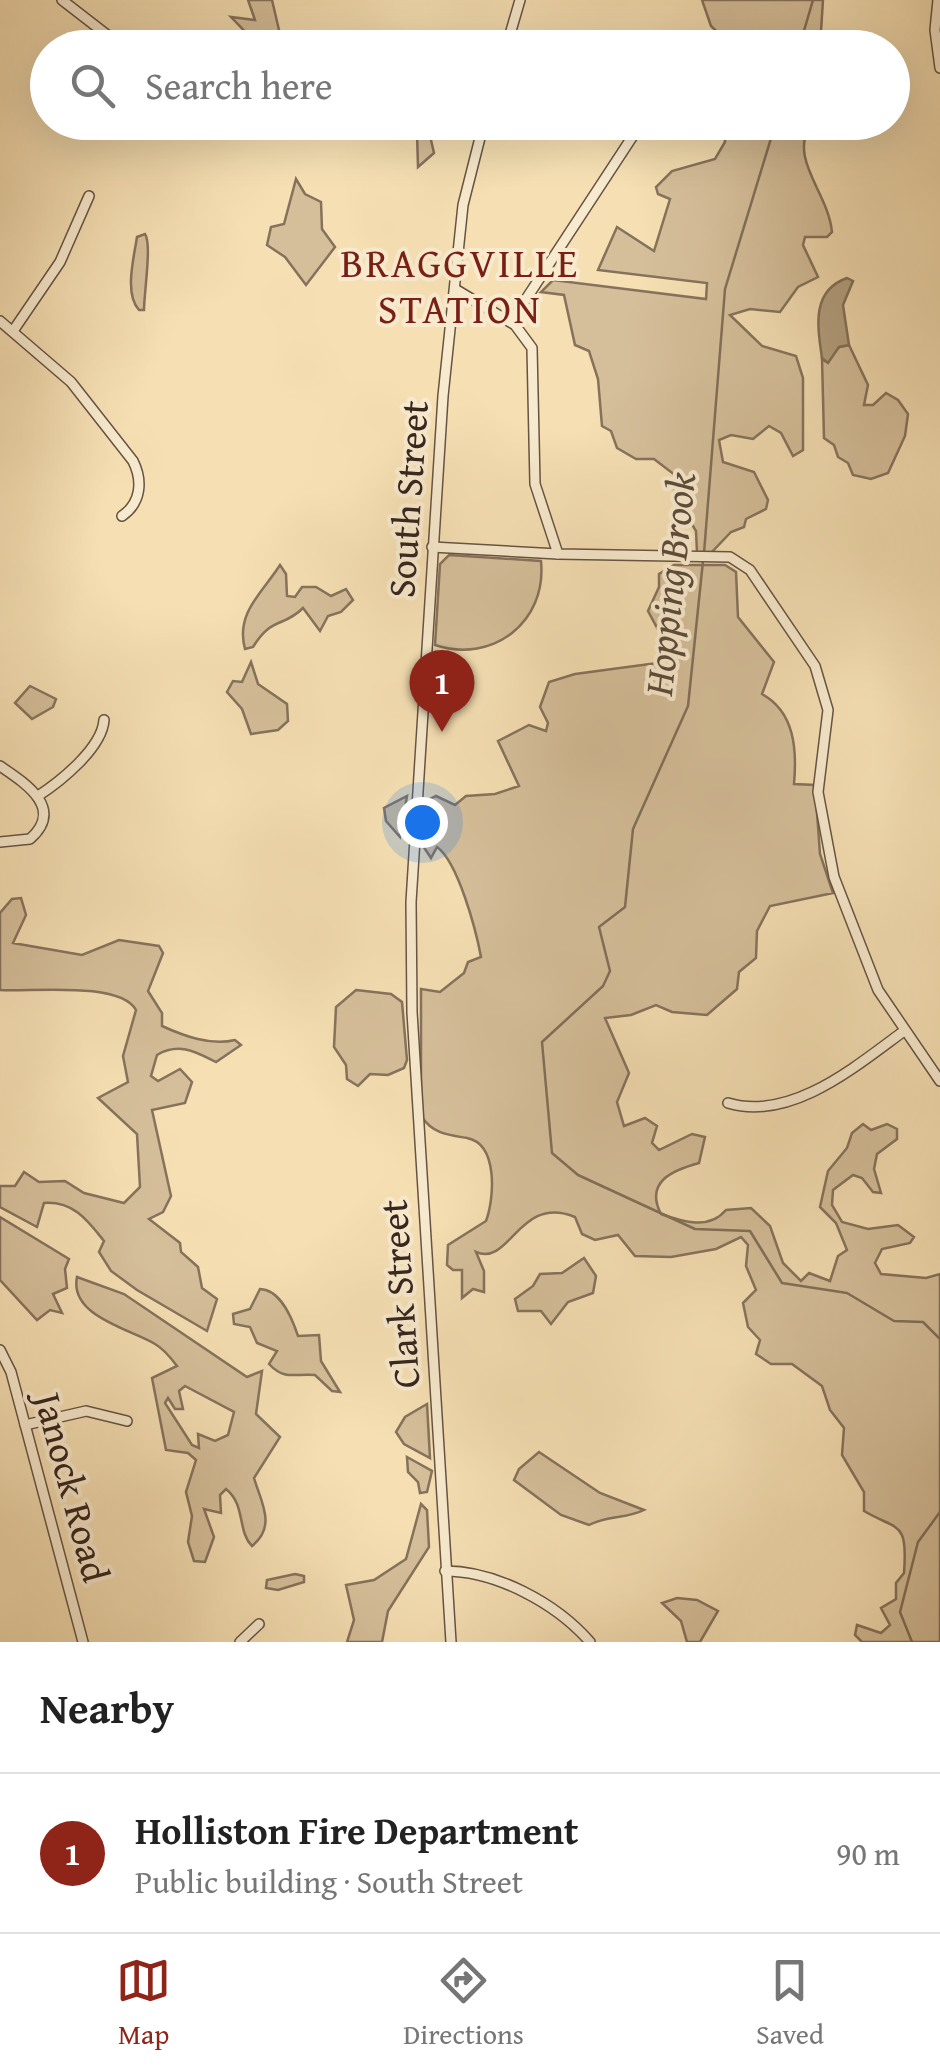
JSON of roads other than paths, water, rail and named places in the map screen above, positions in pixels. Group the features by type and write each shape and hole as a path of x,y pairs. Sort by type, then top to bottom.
{"street":[{"path":"62,0 101,30"},
{"path":"511,30 520,0"},
{"path":"938,0 936,42 940,68"},
{"name":"South Street","path":"411,942 432,546 466,191 479,140"},
{"path":"511,322 630,140"},
{"path":"13,331 60,262 89,196"},
{"path":"455,288 511,322 526,336 534,353 535,484 558,554"},
{"path":"0,321 71,382 133,461 139,474 138,492 134,505 122,516"},
{"path":"432,546 558,554 704,556 730,558 746,566 813,660 828,710 818,792 831,867 868,968 904,1031 940,1080"},
{"path":"38,796 68,773 101,734 104,720"},
{"path":"0,766 38,796 44,812 37,832 19,843 0,842"},
{"name":"Clark Street","path":"411,942 451,1642"},
{"path":"728,1103 756,1108 822,1087 904,1031"},
{"name":"Janock Road","path":"0,1350 11,1372 83,1642"},
{"path":"25,1425 86,1411 127,1421"},
{"path":"445,1571 471,1571 500,1580 566,1620 590,1642"},
{"path":"240,1642 259,1624"}],"waterway":[{"name":"Hopping Brook","path":"804,30 813,0"},
{"name":"Hopping Brook","path":"704,553 725,289 771,140"},
{"name":"Hopping Brook","path":"703,561 688,706 633,829 625,907 599,927 610,971 603,986 542,1042 552,1153 578,1175 695,1229 750,1231 782,1283 847,1293 894,1321 923,1322 940,1339"},
{"name":"Hopping Brook","path":"912,1642 900,1612 918,1542 940,1512"}],"place":[{"name":"Holliston Fire Department","path":"442,732"}],"district":[{"name":"BRAGGVILLE STATION","path":"460,285"}]}
